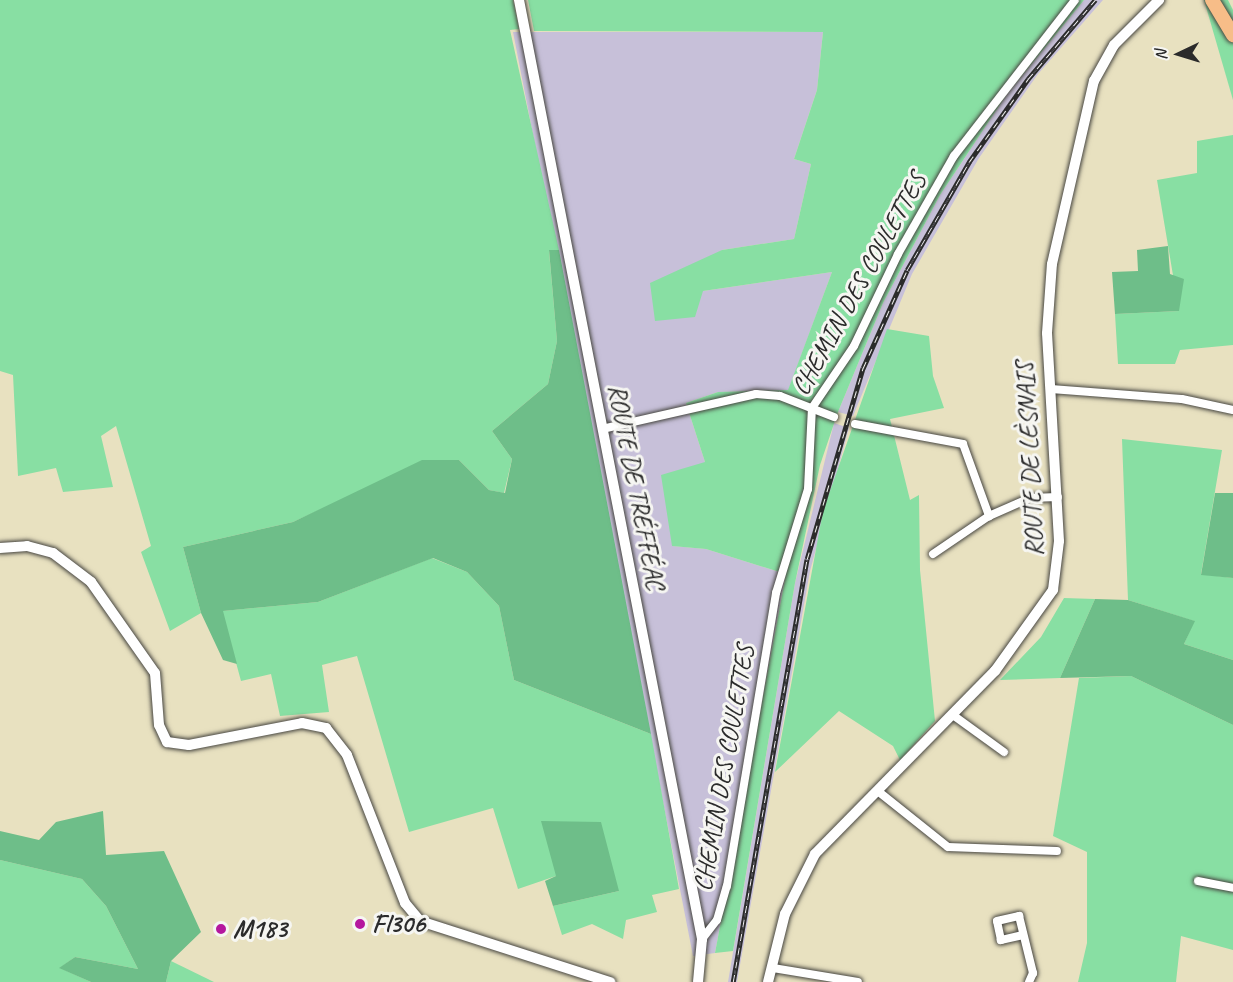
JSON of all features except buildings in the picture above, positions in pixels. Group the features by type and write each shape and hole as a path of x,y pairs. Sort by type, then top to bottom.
{"highway":[{"path":"1212,0 1233,35"}],"street":[{"name":"ROUTE DE TRÉFFÉAC","path":"519,0 702,939 698,982"},
{"name":"CHEMIN DES COULETTES","path":"702,939 717,920 727,886 776,593 808,489 812,408 855,346 898,254 954,156 1075,0"},
{"name":"ROUTE DE LÈSNAIS","path":"768,982 789,905 815,854 953,715 1044,609 1058,570 1058,496 1047,304 1089,98 1114,45 1158,1"},
{"path":"1051,389 1182,399 1233,410"},
{"path":"602,429 756,394 780,396 834,417"},
{"path":"855,424 963,444 989,516"},
{"path":"933,554 989,516 1030,498 1058,496"},
{"path":"0,548 27,546 52,553 91,582 155,673 159,725 167,742 189,745 302,723 326,728 347,755 405,903 420,921 610,982"},
{"path":"953,715 1004,752"},
{"path":"879,792 948,847 1057,851"},
{"path":"1198,881 1233,888"},
{"path":"1023,935 1033,973 1029,982"},
{"path":"773,968 858,982"}],"shaded area":[{"path":"1084,0 1103,0 1038,74 979,158 912,274 853,416 838,412 883,303 940,195 1007,94"},
{"path":"513,32 823,32 817,90 794,159 811,164 794,239 722,250 703,291 832,272 788,391 718,392 686,403 705,462 673,546 706,549 786,574 715,953 693,956"},
{"path":"834,423 849,428 810,571 737,982 728,982 795,583"}],"green space":[{"path":"0,0 513,0 519,29 510,30 559,250 549,251 557,341 548,384 492,431 512,459 504,493 489,490 459,460 348,497 293,522 183,547 201,613 170,631 141,552 151,546 116,426 101,436 113,487 63,492 56,468 18,476 13,375 0,371"},
{"path":"528,0 1084,0 1007,94 940,195 883,303 838,412 820,465 795,583 733,951 715,953 786,574 706,549 672,546 661,475 705,462 686,403 718,392 788,390 832,272 703,291 695,317 655,321 650,283 722,250 794,239 811,164 794,159 817,90 823,32 534,31"},
{"path":"1204,0 1228,0 1233,10 1233,100"},
{"path":"1233,135 1233,345 1180,350 1175,364 1118,364 1115,314 1179,311 1157,180 1197,173 1197,141"},
{"path":"1168,246 1170,274 1184,279 1179,311 1115,314 1112,272 1138,271 1137,250"},
{"path":"549,250 559,250 651,734 514,680 499,606 467,572 433,558 318,602 223,611 237,664 223,660 201,613 183,547 293,522 422,460 459,460 489,490 505,493 512,459 492,431 548,384 557,341"},
{"path":"887,329 929,336 933,376 944,408 890,419 910,500 919,495 920,570 935,721 900,760 893,746 839,711 775,772 823,511"},
{"path":"1122,439 1222,450 1201,574 1233,578 1233,660 1184,644 1194,621 1128,600"},
{"path":"1215,493 1233,493 1233,578 1201,575"},
{"path":"432,558 467,572 499,606 514,680 651,734 679,889 652,895 657,912 626,920 623,939 592,924 562,935 553,906 619,891 556,876 518,889 493,808 409,832 357,656 322,665 329,712 280,716 271,674 241,681 222,611 318,602"},
{"path":"1064,598 1095,599 1060,678 1000,680 1041,637"},
{"path":"1095,599 1128,600 1195,621 1184,644 1233,660 1233,725 1131,676 1060,678"},
{"path":"1131,676 1233,725 1233,950 1181,936 1176,982 1078,982 1087,943 1087,852 1053,836 1079,678"},
{"path":"103,811 106,855 164,851 201,932 171,961 166,982 91,982 59,968 75,957 138,969 106,906 82,879 0,860 0,831 39,840 56,822"},
{"path":"541,821 601,822 619,891 553,906 545,881 556,876"},
{"path":"0,860 82,879 106,906 138,969 75,957 60,968 91,982 0,982"},
{"path":"171,961 214,982 166,982"}],"railway":[{"path":"733,982 807,559 863,368 907,270 969,162 1028,79 1095,0"}],"place":[{"name":"Fl306","path":"360,924"},
{"name":"M183","path":"221,929"}]}
